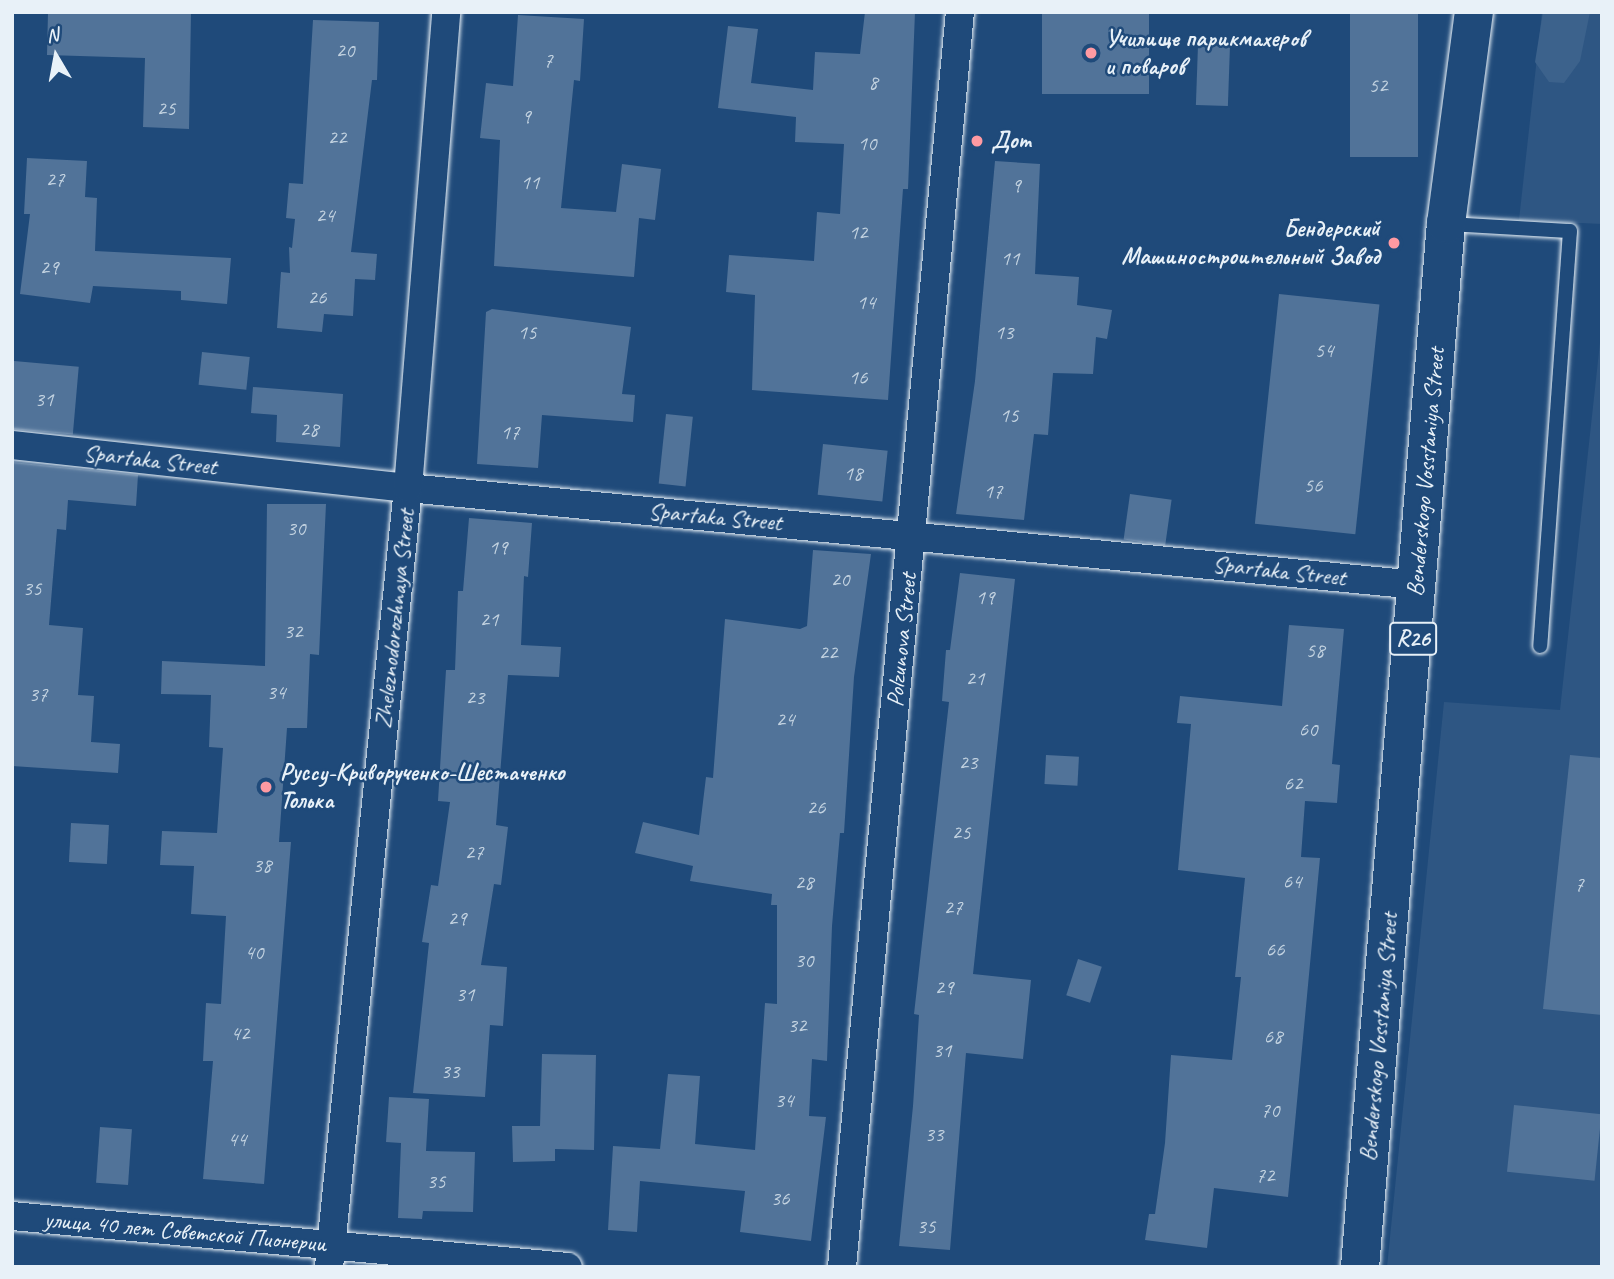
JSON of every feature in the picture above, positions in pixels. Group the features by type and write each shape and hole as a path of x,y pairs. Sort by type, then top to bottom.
{"main road":[{"name":"Benderskogo Vosstaniya Street","path":"1360,1267 1446,224 1474,12"}],"street":[{"name":"Zheleznodorozhnaya Street","path":"330,1256 408,488 446,12"},
{"name":"Polzunova Street","path":"842,1267 913,535 960,12"},
{"name":"Spartaka Street","path":"12,445 408,488 1417,584"},
{"name":"улица 40 лет Советской Пионерии","path":"12,1216 330,1256 568,1267"}],"lane":[{"path":"1446,224 1570,232 1540,646"}],"shaded area":[{"path":"1542,12 1602,12 1602,224 1519,220"},
{"path":"1543,12 1590,12 1580,61 1564,83 1549,82 1535,62"},
{"path":"1602,324 1602,1267 1387,1267 1444,702 1560,710"}],"building":[{"path":"48,12 191,12 189,129 143,127 145,58 47,55"},
{"path":"865,12 915,12 908,189 903,189 888,400 752,390 755,295 726,292 729,255 814,261 817,212 840,214 844,144 795,142 796,117 718,108 728,26 758,29 751,83 813,90 815,52 860,54"},
{"name":"Училище парикмахеров и поваров","path":"1042,12 1149,12 1149,94 1042,94"},
{"path":"1350,12 1418,12 1418,157 1350,157"},
{"path":"518,15 584,19 580,81 574,80 561,208 616,212 622,164 661,169 655,220 639,218 634,277 494,266 500,140 480,138 486,83 513,86"},
{"path":"313,20 379,22 377,80 372,80 351,252 377,254 375,280 355,279 353,316 324,314 322,332 277,328 281,272 290,273 289,247 292,248 295,219 286,218 289,183 303,184"},
{"path":"1198,45 1230,46 1228,106 1196,105"},
{"path":"27,158 87,161 85,197 97,198 95,251 231,258 227,304 181,300 181,291 93,286 90,303 20,294 30,214 24,214"},
{"path":"995,161 1040,164 1035,274 1079,277 1077,305 1112,310 1107,339 1096,337 1093,374 1053,373 1048,435 1034,434 1024,520 956,514 975,381"},
{"path":"1279,294 1379,305 1355,534 1255,524"},
{"path":"492,309 631,327 622,394 635,395 633,422 542,415 538,468 477,464 486,312"},
{"path":"202,352 250,357 246,390 199,385"},
{"path":"14,361 79,367 73,434 12,429"},
{"path":"253,387 343,394 340,447 276,442 277,415 251,413"},
{"path":"666,414 693,417 686,486 659,484"},
{"path":"823,444 888,451 882,502 818,495"},
{"path":"12,462 138,475 136,506 68,500 66,530 57,529 49,625 83,628 78,695 94,696 91,742 120,744 118,773 12,766"},
{"path":"1130,494 1172,500 1165,545 1124,540"},
{"path":"267,504 326,504 319,655 310,654 307,728 287,728 279,842 291,842 264,1184 203,1179 213,1061 203,1061 206,1003 221,1004 226,916 191,914 194,866 160,865 162,831 217,833 223,748 209,747 211,695 161,694 162,661 265,666"},
{"path":"469,518 532,523 528,577 524,576 521,645 561,647 559,677 508,675 496,825 508,827 501,885 494,884 481,965 507,967 503,1026 490,1025 485,1097 413,1093 429,943 422,942 431,885 438,886 450,802 438,801 446,670 455,670 458,591 463,591"},
{"path":"813,550 871,554 854,677 844,833 840,833 832,926 827,1061 812,1059 809,1116 826,1117 811,1241 740,1232 745,1191 640,1181 637,1232 608,1230 613,1146 660,1149 668,1074 700,1076 695,1144 755,1150 765,1003 777,1004 777,905 771,905 772,894 690,881 693,866 635,853 643,822 699,835 706,777 713,778 725,619 800,629 807,626"},
{"path":"960,573 1015,579 973,974 1031,980 1023,1059 966,1053 950,1250 899,1246 919,1015 914,1014 949,702 942,701 946,650 950,650"},
{"path":"1289,625 1344,629 1332,764 1340,765 1337,803 1305,801 1301,857 1320,858 1288,1197 1214,1188 1207,1248 1145,1240 1149,1214 1155,1214 1165,1143 1171,1055 1232,1060 1241,977 1235,977 1245,878 1178,870 1191,724 1177,723 1180,696 1282,706"},
{"path":"1046,755 1079,757 1077,786 1044,784"},
{"path":"1570,755 1602,758 1602,1015 1543,1009"},
{"path":"71,823 109,825 107,864 69,862"},
{"path":"1078,959 1102,967 1090,1003 1066,995"},
{"path":"542,1054 596,1055 594,1150 555,1149 555,1161 513,1162 512,1126 540,1126"},
{"path":"389,1097 429,1099 426,1151 475,1152 473,1212 423,1211 422,1219 398,1218 401,1143 386,1142"},
{"path":"1514,1105 1602,1114 1595,1181 1507,1172"},
{"path":"100,1127 132,1129 128,1185 96,1183"}],"place":[{"name":"Училище парикмахеров и поваров","path":"1091,53"},
{"name":"Дот","path":"977,141"},
{"name":"Бендерский Машиностроительный Завод","path":"1394,243"},
{"name":"Руссу-Криворученко-Шестаченко Толька","path":"266,787"}]}
